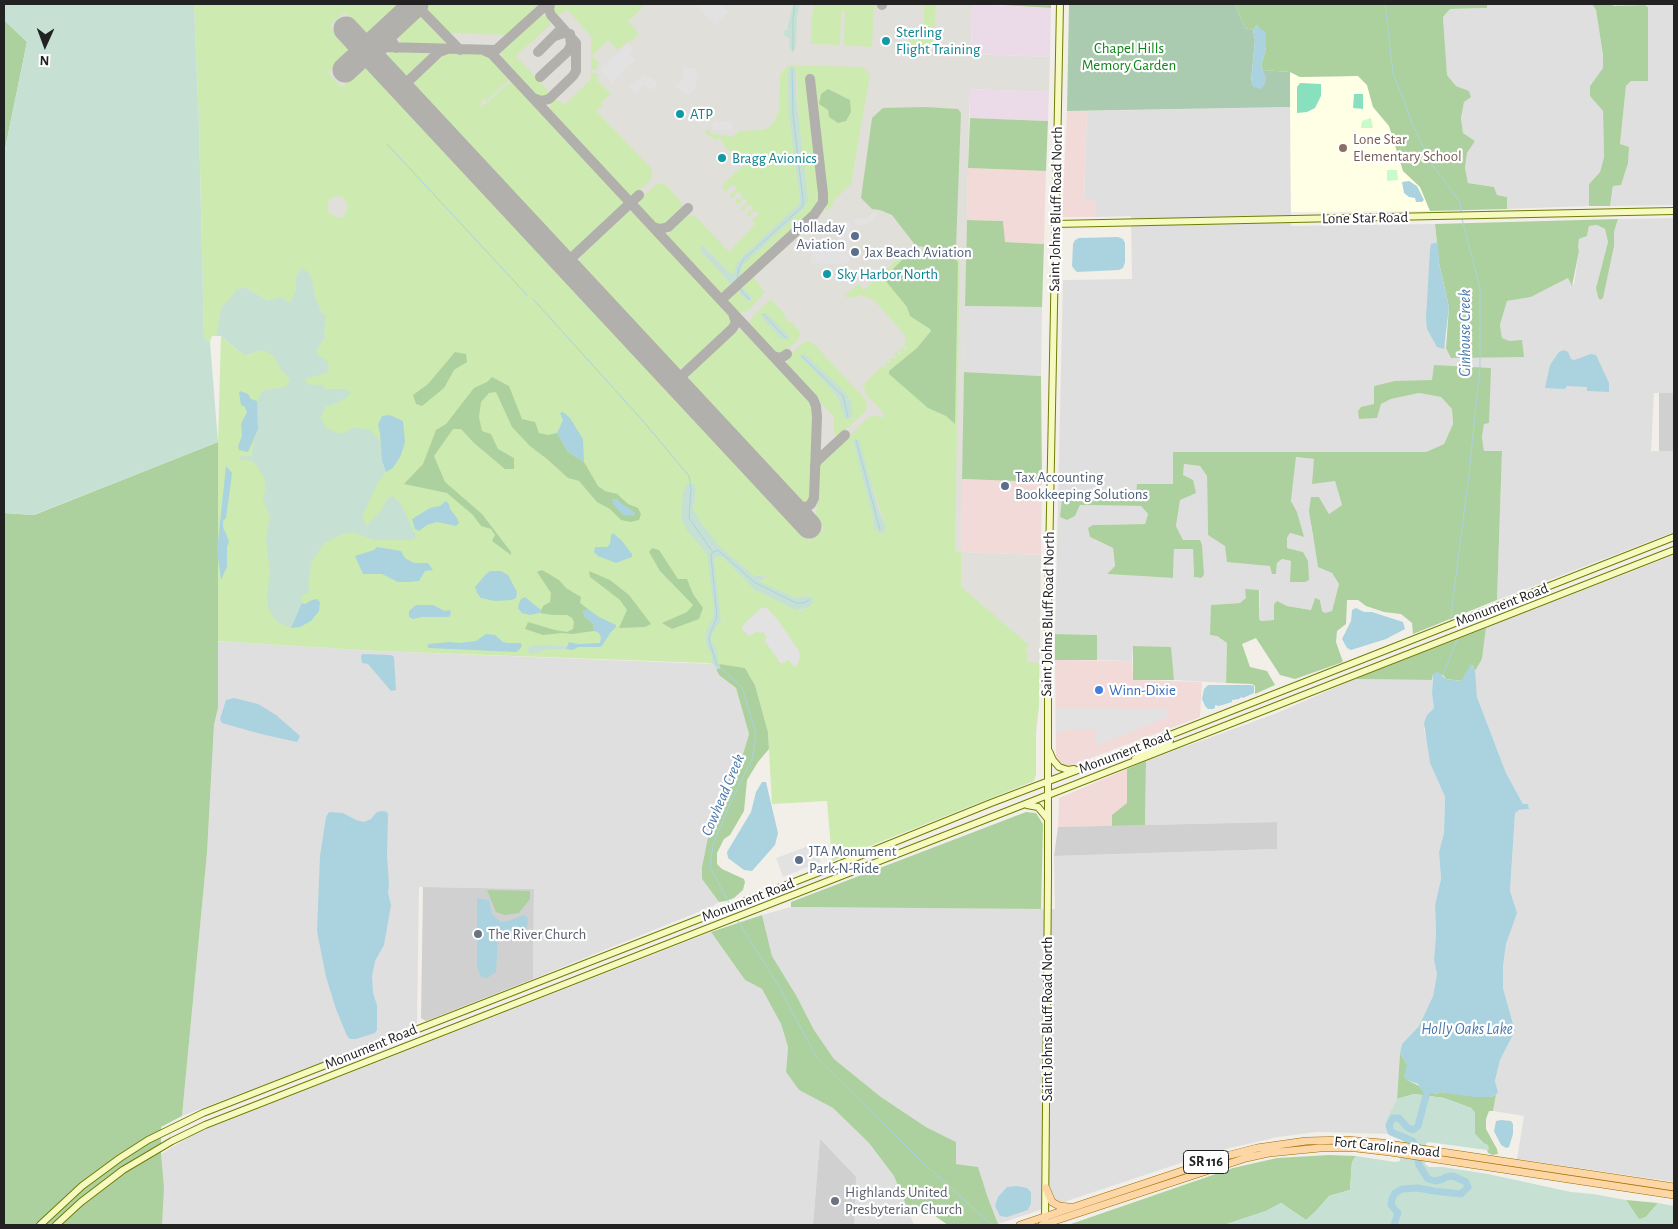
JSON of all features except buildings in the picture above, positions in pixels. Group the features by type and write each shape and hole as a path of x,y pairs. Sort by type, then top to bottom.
{"main road":[{"name":"Saint Johns Bluff Road North","path":"1044,1222 1046,1188 1049,517 1060,4"},
{"name":"Lone Star Road","path":"1055,224 1674,210"},
{"name":"Monument Road","path":"40,1225 82,1186 114,1163 148,1140 203,1114 1674,537"},
{"name":"Monument Road","path":"56,1225 81,1202 123,1170 172,1140 205,1125 1674,550"},
{"path":"1131,763 1147,750 1170,741 1170,735 1178,739 1194,738"},
{"path":"1047,748 1059,767 1068,770 1081,768"},
{"path":"1024,805 1038,807 1048,821"},
{"path":"835,866 838,877"},
{"name":"Fort Caroline Road","path":"1044,1222 1072,1208 1230,1155 1289,1142 1323,1140 1363,1141 1401,1146 1428,1154 1674,1195"},
{"name":"Fort Caroline Road","path":"1020,1225 1044,1222 1220,1166 1264,1154 1320,1148 1356,1148 1402,1154 1428,1154 1674,1187"},
{"path":"1046,1188 1052,1202 1060,1206 1072,1208"}],"shaded area":[{"path":"4,4 194,4 204,338 210,342 218,442 33,515 4,513 4,154 27,42 4,20"},
{"path":"201,4 972,4 971,54 1050,57 1049,92 970,89 968,168 961,552 1041,555 1039,706 1036,735 962,794 221,336 209,336"},
{"path":"695,4 721,4 729,12 715,25"},
{"path":"793,4 800,4 797,16 796,45 794,51 792,51 789,38 784,35 783,31 787,30"},
{"path":"972,4 1051,8 1050,57 971,54"},
{"path":"1487,4 1592,4 1596,10 1603,55 1603,68 1590,86 1603,111 1604,157 1600,172 1589,184 1589,206 1507,209 1507,197 1497,195 1494,187 1468,183 1465,168 1467,152 1475,141 1463,133 1461,118 1464,102 1469,91 1456,86 1447,75 1443,17 1450,9 1487,8"},
{"path":"1612,4 1674,4 1674,205 1610,206 1620,144 1626,86 1631,81 1648,80 1648,7 1645,5 1612,6"},
{"path":"900,32 908,33 908,47 909,45 929,45 929,55 909,55 909,52 907,54 900,54"},
{"path":"628,43 634,49 630,55 636,59 612,83 602,73 601,68"},
{"path":"791,67 796,68 796,94 808,200 804,208 743,265 739,278 741,286 751,296 751,300 747,301 700,250 703,246 730,273 734,273 736,265 742,257 799,204 800,198 789,116 788,76"},
{"path":"683,68 697,68 696,87 688,96 675,87 683,77"},
{"name":"Lone Star Elementary School","path":"1290,72 1300,77 1358,76 1367,85 1373,107 1389,126 1403,171 1420,187 1430,211 1291,212"},
{"path":"645,75 648,78 651,77 658,84 651,91 645,85 635,94 629,86"},
{"path":"970,89 1049,92 1048,121 970,118"},
{"path":"1290,107 1291,226 1435,224 1446,348 1510,341 1502,338 1500,325 1507,301 1531,297 1568,278 1572,285 1574,284 1579,239 1587,236 1589,226 1597,225 1605,229 1608,242 1596,288 1614,246 1614,232 1618,219 1674,218 1674,393 1654,393 1651,451 1674,451 1674,532 1497,600 1502,451 1484,451 1482,437 1484,424 1449,367 1435,365 1433,380 1423,381 1374,405 1362,407 1381,404 1391,399 1419,393 1441,397 1452,409 1453,424 1444,444 1426,452 1173,453 1174,484 1137,484 1136,499 1062,499 1075,516 1080,505 1141,506 1148,514 1145,524 1093,525 1090,537 1113,548 1115,566 1107,574 1173,578 1174,549 1193,549 1194,577 1201,578 1202,545 1183,540 1176,526 1184,464 1200,466 1207,476 1208,535 1270,566 1276,574 1277,563 1282,559 1291,561 1291,581 1303,552 1287,548 1287,538 1290,533 1303,537 1297,512 1291,501 1296,457 1314,459 1335,481 1342,505 1329,514 1319,497 1311,526 1318,566 1332,573 1339,584 1332,612 1325,613 1322,611 1320,600 1315,599 1311,610 1287,606 1277,602 1274,604 1274,620 1261,621 1259,619 1260,590 1240,603 1225,604 1217,636 1227,643 1226,683 1174,680 1170,647 1133,647 1132,661 1097,660 1097,635 1055,634 1063,280 1132,279 1131,216 1096,217 1096,200 1084,200 1087,111"},
{"path":"1067,111 1087,111 1084,199 1096,200 1096,217 1062,217"},
{"path":"713,121 732,122 732,130 712,130"},
{"path":"968,168 1046,171 1044,244 1004,242 1003,221 967,220"},
{"path":"875,211 878,214 872,221 865,225 854,225 855,219 865,219"},
{"path":"840,222 851,222 849,262 841,264 811,263 812,249 837,250 839,247"},
{"path":"302,267 311,276 316,299 322,313 326,316 325,337 316,351 318,355 327,361 329,368 327,373 305,379 306,383 315,386 320,384 324,386 324,389 347,389 351,394 337,403 325,407 321,418 326,428 341,434 354,428 369,429 380,441 382,460 386,471 376,486 362,517 367,526 382,509 387,499 393,496 401,504 416,537 412,540 374,540 353,532 340,535 324,543 312,561 308,582 310,592 302,595 302,603 291,628 277,622 268,608 267,598 270,570 266,538 270,516 263,499 266,488 264,477 253,461 239,459 238,457 252,456 253,442 258,429 257,401 262,391 286,387 290,379 281,370 274,356 263,350 245,356 221,336 217,336 217,332 222,306 237,289 246,288 268,301 281,297 287,302 291,302 296,289 295,279"},
{"path":"965,306 1042,307 1041,376 964,372"},
{"path":"767,313 787,334 788,340 781,339 763,319 761,315"},
{"path":"803,354 845,392 851,402 853,417 845,419 838,398 802,359 800,356"},
{"path":"1659,393 1674,393 1674,451 1659,451"},
{"path":"859,439 878,509 886,527 883,533 879,533 874,528 874,521 853,440"},
{"path":"962,479 1042,482 1041,555 961,552"},
{"path":"687,484 694,484 696,489 693,509 720,547 753,575 768,577 758,581 795,598 809,596 813,599 813,603 807,608 796,610 755,590 724,558 716,556 714,560 721,620 711,639 718,654 719,669 716,669 713,664 706,644 706,631 713,618 714,608 707,554 686,529 681,516 683,493"},
{"path":"1674,555 1674,1182 1517,1159 1524,1116 1493,1111 1498,1092 1495,1081 1500,1060 1515,1031 1503,988 1503,967 1506,944 1516,913 1510,891 1515,812 1528,809 1523,804 1506,773 1477,697 1475,671 1482,659 1486,628"},
{"path":"761,608 767,608 777,619 799,651 800,657 796,667 789,660 781,664 764,640 767,638 763,632 760,633 758,631 749,636 742,629 743,625"},
{"path":"217,641 376,651 713,664 719,675 736,688 749,734 743,754 729,779 710,827 702,867 702,879 719,902 533,979 534,889 419,887 417,1023 364,1046 182,1116 207,853 214,725 218,708"},
{"path":"530,646 567,646 566,649 548,649 531,654 527,652"},
{"path":"1055,660 1132,661 1133,680 1202,682 1200,717 1070,766 1063,765 1056,758"},
{"path":"1355,679 1432,680 1434,708 1427,715 1424,730 1430,763 1445,797 1444,833 1439,852 1441,879 1435,905 1436,934 1434,960 1437,974 1433,996 1419,1026 1402,1044 1397,1099 1387,1118 1390,1134 1317,1132 1278,1137 1217,1151 998,1224 978,1168 955,1164 956,1142 926,1127 881,1097 834,1059 814,1030 796,995 772,956 762,915 791,907 1055,909 1054,856 1277,849 1277,822 1145,825 1146,761 1277,713"},
{"path":"1056,709 1167,709 1167,717 1096,746 1096,729 1064,730 1056,735"},
{"path":"1127,769 1127,803 1113,815 1112,826 1058,827 1059,798"},
{"path":"1277,822 1277,849 1054,856 1058,827"},
{"name":"JTA Monument Park-N-Ride","path":"814,844 821,862 783,877 776,858"},
{"name":"The River Church","path":"423,887 534,889 533,979 426,1021 421,1018"},
{"path":"711,932 745,980 762,989 781,1024 788,1047 786,1072 799,1090 833,1108 869,1143 894,1176 914,1225 854,1225 820,1139 813,1225 162,1225 161,1154 196,1133"},
{"path":"1414,1094 1444,1098 1471,1108 1475,1113 1475,1134 1482,1142 1488,1145 1489,1149 1428,1142 1426,1144 1425,1164 1429,1167 1443,1167 1488,1174 1571,1192 1626,1200 1639,1219 1646,1217 1658,1203 1674,1206 1674,1225 1224,1225 1266,1211 1281,1203 1306,1220 1329,1196 1350,1190 1352,1162 1356,1156 1395,1162 1400,1161 1403,1141 1398,1136 1390,1134 1387,1118 1397,1099"},
{"name":"Highlands United Presbyterian Church","path":"820,1139 856,1177 854,1225 813,1225"}],"green space":[{"path":"194,4 401,4 369,33 364,33 345,12 330,26 349,48 349,51 328,73 342,87 363,68 368,68 810,541 824,528 816,518 819,465 869,417 876,415 881,418 885,414 865,393 864,384 882,366 885,369 887,367 884,364 887,361 889,364 892,362 889,359 892,357 897,358 894,354 897,352 899,355 901,353 899,350 902,347 904,350 907,348 904,345 906,339 904,334 874,300 861,295 848,298 845,296 858,284 864,290 910,248 960,254 955,552 961,552 961,587 1029,645 1025,651 1028,654 1027,662 1039,663 1039,706 1036,725 1036,775 1034,781 832,861 827,801 772,804 768,732 755,685 745,668 706,663 376,651 217,641 218,442 221,336 245,356 263,350 274,356 323,358 317,355 316,351 325,337 326,316 322,313 316,299 311,276 295,279 296,289 291,302 287,302 281,297 268,301 246,288 237,289 222,306 217,336 212,336 210,342 204,338","holes":["336,196 343,197 348,205 345,215 339,218 329,213 327,207 329,200","958,262 953,423 946,416 928,408 889,371 917,348 931,331 910,316 907,307 885,280 885,277","853,440 869,477 886,527 874,528 874,521","696,494 693,509 698,519 682,501","726,552 753,575 765,576 766,578 757,581 795,598 806,596 810,606 801,611 754,587"]},
{"path":"432,4 543,4 508,35 447,33 428,13 427,8"},
{"path":"553,4 643,4 643,7 628,21 639,34 618,50 608,40 592,56 599,63 598,70 591,70 591,36 567,10 559,15 555,13"},
{"path":"814,4 879,4 879,7 874,7 872,47 844,45 845,11 841,12 840,45 811,44 811,22"},
{"path":"924,4 936,4 933,45 909,45 909,31 924,31"},
{"path":"984,4 1051,4 1051,8"},
{"name":"Chapel Hills Memory Garden","path":"1069,4 1235,4 1245,28 1253,30 1255,40 1251,82 1263,75 1263,70 1290,72 1290,107 1067,111"},
{"path":"1235,4 1487,4 1487,8 1450,9 1443,17 1447,75 1456,86 1469,91 1471,97 1464,102 1461,118 1463,133 1475,141 1467,153 1465,168 1468,183 1494,187 1497,195 1507,197 1507,209 1430,211 1420,187 1403,171 1389,126 1373,107 1367,85 1358,76 1300,77 1290,72 1263,70 1261,66 1266,48 1257,25 1253,30 1245,28"},
{"path":"1592,4 1612,4 1613,6 1645,5 1648,7 1648,81 1631,81 1626,86 1620,144 1629,147 1628,163 1621,185 1613,186 1610,206 1589,206 1589,184 1600,172 1604,157 1603,111 1590,96 1590,86 1603,68 1603,55 1596,10"},
{"path":"543,15 550,19 550,25 516,56 548,90 547,96 541,98 534,95 505,64 501,56 503,48 537,18"},
{"path":"419,16 424,18 444,39 446,43 444,45 402,43 399,41 398,36"},
{"path":"4,20 27,42 4,154"},
{"path":"391,51 428,53 429,56 411,74 404,76 387,57"},
{"path":"445,53 486,54 492,58 510,79 486,101 483,98 481,106 512,80 621,198 623,203 621,208 579,248 567,251 413,85 414,79"},
{"path":"788,65 862,67 870,75 851,184 833,201 834,204 826,212 826,194 812,78 807,79 821,209 819,214 808,225 802,219 771,245 771,250 748,271 765,292 748,311 740,313 736,312 669,240 668,233 685,216 690,215 696,217 729,252 755,224 752,219 758,216 759,213 753,211 748,216 747,213 753,207 751,204 747,205 745,210 742,210 741,208 747,201 745,198 739,204 735,203 737,198 739,200 741,198 740,192 731,198 730,194 736,188 730,186 726,192 723,189 723,184 743,166 721,142 722,139 719,137 717,140 704,133 710,128 710,133 733,137 739,131 764,130 773,124 779,110 780,75","holes":["796,68 804,208 743,265 739,277 741,286 751,296 750,302 700,250 704,246 731,274 734,273 736,265 742,257 799,204 800,198 789,116 788,76","828,89 850,100 830,117 828,110"]},
{"path":"591,73 597,73 597,80 611,94 601,103 603,105 596,111 652,169 652,179 633,196 627,194 549,109 553,99 564,105 590,80"},
{"path":"1300,83 1321,84 1321,96 1315,108 1307,112 1297,113 1297,87"},
{"path":"828,89 850,100 851,112 846,121 838,123 829,117 828,110 819,104 821,94"},
{"path":"1354,94 1363,94 1363,109 1353,108"},
{"path":"925,107 958,109 961,113 956,248 954,250 916,246 892,215 872,209 861,198 872,118 883,108"},
{"path":"970,118 1048,121 1046,171 968,168"},
{"path":"1371,118 1373,128 1361,128 1362,121"},
{"path":"1387,170 1397,170 1398,180 1387,181"},
{"path":"658,183 666,185 682,203 682,209 661,226 654,224 638,205 641,198"},
{"path":"629,211 637,214 732,318 732,324 727,330 699,357 685,367 676,367 579,263 582,253"},
{"path":"1618,219 1614,232 1614,246 1603,298 1600,300 1596,288 1608,242 1605,229 1597,225 1589,226 1587,236 1579,239 1579,251 1572,286 1568,278 1531,297 1507,301 1500,325 1502,338 1510,341 1522,340 1524,357 1451,358 1446,348 1449,307 1439,263 1435,224"},
{"path":"967,220 1003,221 1005,242 1044,244 1042,307 965,306"},
{"path":"910,252 953,257 958,262 955,424 946,416 928,408 889,374 889,371 917,348 931,331 910,316 907,307 885,280 885,277"},
{"path":"770,300 786,316 785,318 789,323 791,321 801,333 798,340 781,354 775,353 749,324 752,317"},
{"path":"739,330 746,332 753,338 811,401 813,406 811,498 807,502 801,502 689,381 690,373 731,335"},
{"path":"804,342 811,342 866,400 865,412 840,435 837,436 834,433 834,417 786,364 790,355","holes":["800,356 825,374 845,392 845,418 838,398"]},
{"path":"455,352 466,354 467,362 454,370 444,388 422,406 416,404 413,395 428,384"},
{"path":"1434,365 1491,368 1489,423 1484,424 1482,437 1484,451 1502,451 1497,600 1413,634 1412,623 1401,614 1384,612 1366,606 1358,600 1347,600 1346,624 1337,631 1336,642 1343,662 1295,679 1280,675 1256,638 1242,644 1250,667 1267,671 1275,685 1255,694 1255,686 1252,684 1226,683 1227,643 1217,636 1210,635 1211,605 1240,603 1246,598 1245,589 1259,590 1259,619 1261,621 1274,620 1274,604 1277,601 1287,606 1311,610 1315,598 1320,600 1322,611 1325,613 1332,611 1339,584 1332,573 1318,567 1309,511 1311,497 1319,497 1329,514 1342,505 1335,481 1312,484 1314,459 1296,457 1291,501 1297,512 1304,537 1290,533 1287,538 1287,548 1303,552 1308,561 1309,580 1305,582 1290,582 1291,561 1282,559 1277,563 1276,574 1272,574 1270,566 1227,562 1225,546 1208,535 1207,476 1200,466 1184,464 1183,475 1193,480 1196,493 1180,500 1176,526 1183,540 1200,540 1204,575 1201,578 1194,577 1193,549 1174,549 1173,578 1107,574 1115,566 1113,548 1090,537 1088,528 1093,525 1145,524 1148,514 1141,506 1080,505 1075,516 1067,520 1060,517 1062,499 1135,499 1137,484 1173,484 1173,452 1426,452 1444,444 1453,424 1452,409 1441,397 1419,393 1391,399 1381,404 1377,418 1359,419 1358,411 1361,407 1374,404 1374,386 1395,381 1432,380"},
{"path":"964,372 1041,376 1042,482 962,479"},
{"path":"492,377 509,386 522,419 535,422 539,433 548,435 557,433 568,452 584,462 598,486 605,491 617,494 628,504 638,508 641,514 639,520 631,522 621,520 610,509 597,502 579,481 568,478 530,446 512,427 496,392 489,393 481,402 479,417 482,431 491,434 498,449 514,458 514,469 505,469 474,443 461,429 453,429 434,456 445,482 482,514 511,552 511,555 492,541 495,535 491,529 481,526 473,515 447,493 404,484 423,464 436,430 446,424 474,388 487,382"},
{"path":"218,442 218,708 214,725 207,853 182,1116 161,1127 164,1187 162,1225 4,1225 4,513 34,515"},
{"path":"652,548 659,550 678,579 687,579 693,594 703,608 699,619 672,629 662,623 687,612 693,605 660,571 649,552"},
{"path":"542,570 581,597 580,603 588,609 583,611 585,617 593,624 594,631 543,635 525,629 528,622 567,632 573,629 574,622 567,615 540,613 543,606 550,602 551,593 537,572"},
{"path":"589,571 610,580 629,595 651,624 645,627 619,628 627,610 620,600 590,577"},
{"path":"1486,628 1482,659 1475,671 1472,665 1462,681 1446,679 1443,675 1433,674 1432,680 1355,679"},
{"path":"1055,634 1097,635 1097,660 1055,660"},
{"path":"1133,646 1171,647 1174,680 1133,680"},
{"path":"719,664 745,668 755,685 768,732 769,749 747,780 744,811 730,835 724,839 717,853 717,864 722,869 744,879 743,890 734,898 719,902 702,879 702,867 710,827 729,779 743,754 749,734 736,688 719,675 716,669 719,669"},
{"path":"1146,761 1145,825 1112,826 1112,815 1127,803 1127,769"},
{"path":"1026,812 1036,813 1043,824 1041,909 791,907 791,902"},
{"path":"487,890 530,891 530,899 519,913 505,915 496,912"},
{"path":"762,915 772,956 796,995 814,1030 834,1059 881,1097 926,1127 956,1142 956,1164 978,1167 998,1224 948,1225 922,1207 908,1210 894,1176 869,1143 833,1108 799,1090 786,1072 788,1047 781,1024 762,989 745,980 711,932"},
{"path":"1400,1053 1407,1064 1407,1080 1436,1094 1440,1092 1490,1097 1496,1095 1493,1111 1489,1111 1486,1119 1486,1129 1498,1154 1488,1153 1487,1150 1489,1149 1475,1134 1475,1113 1471,1108 1444,1098 1414,1094 1397,1099"},
{"path":"1329,1155 1356,1156 1352,1162 1350,1190 1329,1196 1306,1220 1281,1203 1266,1211 1224,1225 1068,1225 1233,1168 1277,1158"},
{"path":"1626,1200 1658,1203 1646,1217 1639,1220"}],"water":[{"path":"1256,25 1266,33 1266,48 1261,66 1266,77 1265,84 1261,89 1253,87 1251,82 1255,40 1253,30"},
{"path":"1409,181 1417,186 1424,200 1422,202 1416,202 1415,198 1409,197 1404,193 1402,182"},
{"path":"1118,237 1123,239 1125,243 1125,262 1123,268 1119,270 1077,272 1074,269 1072,266 1073,244 1075,240 1079,238"},
{"path":"1438,242 1439,263 1449,307 1444,349 1437,347 1427,329 1426,319 1430,249 1431,244"},
{"path":"1564,350 1574,360 1591,354 1596,355 1609,383 1609,392 1587,391 1587,387 1545,388 1550,365 1559,352"},
{"path":"240,391 257,401 258,429 248,452 239,450 238,446 242,436 241,424 247,412 245,407 241,405"},
{"path":"563,412 570,418 583,439 584,462 568,452 557,433 563,420 560,413"},
{"path":"390,415 403,421 405,442 401,455 393,468 386,472 382,460 378,425 382,416"},
{"path":"226,466 232,473 226,518 223,521 223,527 229,541 227,547 227,567 221,580 217,551"},
{"path":"612,499 617,499 632,510 635,513 634,516 623,515 613,504"},
{"path":"446,501 459,523 456,526 437,522 427,525 419,531 415,529 412,519 430,508 440,506"},
{"path":"613,533 622,541 632,554 632,557 616,563 598,556 594,552 595,547 607,547 610,544"},
{"path":"377,547 401,551 405,558 414,563 428,563 433,570 425,571 419,581 409,582 398,582 382,574 363,574 355,556 374,550"},
{"path":"490,571 501,571 508,575 517,592 516,598 495,601 481,598 475,587"},
{"path":"525,597 541,610 540,613 530,615 522,613 518,608 521,599"},
{"path":"317,599 320,602 319,611 311,621 300,627 291,628 302,603 305,604"},
{"path":"416,605 433,605 445,611 450,610 451,613 449,617 413,619 409,617 409,611"},
{"path":"1356,608 1364,612 1372,612 1403,622 1405,629 1386,639 1351,650 1347,648 1342,639 1351,621 1352,610"},
{"path":"588,609 616,625 616,627 601,647 566,649 569,642 578,644 600,643 601,637 599,633 594,631 593,624 585,617 583,611"},
{"path":"486,634 495,635 503,642 521,643 522,646 516,652 429,648 427,646 429,644 476,641"},
{"path":"363,654 391,655 394,657 396,690 391,691 368,664 362,663 361,656"},
{"name":"Holly Oaks Lake","path":"1471,664 1475,671 1477,697 1506,773 1523,804 1528,804 1529,809 1519,810 1515,813 1510,891 1517,913 1506,944 1503,967 1503,988 1515,1031 1500,1060 1495,1081 1498,1092 1490,1097 1474,1097 1440,1092 1436,1094 1422,1091 1418,1084 1404,1077 1407,1064 1400,1053 1402,1044 1419,1026 1433,996 1437,974 1434,960 1436,934 1435,905 1441,879 1439,852 1444,833 1445,797 1430,763 1424,723 1427,715 1434,708 1432,694 1433,674 1437,671 1446,679 1461,681"},
{"path":"1208,685 1251,685 1254,686 1254,693 1219,706 1215,705 1213,709 1208,709 1202,699 1204,689"},
{"path":"234,698 258,704 276,715 300,736 297,742 222,723 220,719 226,700"},
{"path":"762,782 766,782 778,833 775,845 752,871 744,870 728,858 727,852 751,812 756,792"},
{"path":"329,812 343,813 364,822 371,819 377,812 387,812 388,815 388,893 391,905 384,945 375,961 372,976 373,993 377,1005 377,1030 375,1033 350,1039 336,1009 326,977 317,931 320,856 326,817"},
{"path":"477,898 489,900 492,914 500,922 509,921 523,915 527,917 528,923 525,932 501,934 498,936 496,972 487,978 481,977 477,967"},
{"path":"1496,1121 1511,1121 1513,1124 1513,1134 1509,1147 1506,1148 1501,1145 1494,1131"},
{"path":"1007,1187 1027,1188 1031,1192 1031,1203 1028,1210 1007,1217 1000,1216 995,1206 998,1197"}],"waterway":[{"path":"793,51 795,4"},
{"name":"Ginhouse Creek","path":"1385,4 1393,73 1413,125 1431,163 1460,202 1461,213"},
{"path":"737,280 739,268 743,260 803,206 793,115 792,68"},
{"path":"387,144 527,295"},
{"name":"Ginhouse Creek","path":"1451,620 1480,367 1480,288 1462,219"},
{"path":"740,289 750,300"},
{"path":"533,299 643,421 689,476 691,488 689,518 712,551"},
{"path":"763,314 786,338"},
{"path":"802,356 843,396 848,417"},
{"path":"856,440 880,530"},
{"name":"Cowhead Creek","path":"729,903 710,867 713,845 752,759 756,734 742,687 717,665 709,640 717,617 711,555 718,550 754,582 796,603 804,603 809,600"},
{"name":"Ginhouse Creek","path":"1443,675 1457,640"},
{"name":"Cowhead Creek","path":"738,921 778,985 817,1058 921,1161 992,1225"},
{"name":"Ginhouse Creek","path":"1394,1225 1398,1213 1391,1205 1392,1199 1395,1193 1402,1189 1418,1188 1461,1194 1468,1187 1466,1182 1453,1176 1435,1181 1428,1179 1419,1165 1413,1141 1391,1132 1389,1125 1393,1118 1399,1118 1408,1128 1413,1130 1418,1126 1427,1092"}],"taxiway":[{"path":"421,4 423,12 460,50"},
{"path":"372,56 386,47 496,50 547,4"},
{"path":"533,98 541,101 549,99 576,71 576,43 551,15 549,10 550,4"},
{"path":"389,29 396,48"},
{"path":"538,52 558,32"},
{"path":"540,77 568,51 571,45 570,34 563,33 555,36"},
{"path":"401,88 439,52 445,50"},
{"path":"485,51 492,54 813,399 817,417 814,498 807,507 791,506"},
{"path":"721,300 814,215 823,202 810,79"},
{"path":"565,264 639,195"},
{"path":"653,227 660,229 668,227 688,208"},
{"path":"675,382 732,329 736,323 733,313"},
{"path":"773,356 781,358 787,354"},
{"path":"815,465 845,435"}],"runway":[{"path":"345,70 416,4"},
{"path":"346,29 809,526"}],"place":[{"name":"Sterling Flight Training","path":"886,41"},
{"name":"ATP","path":"680,114"},
{"name":"Lone Star Elementary School","path":"1343,148"},
{"name":"Bragg Avionics","path":"722,158"},
{"name":"Holladay Aviation","path":"855,236"},
{"name":"Jax Beach Aviation","path":"855,252"},
{"name":"Sky Harbor North","path":"827,274"},
{"name":"Tax Accounting Bookkeeping Solutions","path":"1005,486"},
{"name":"Winn-Dixie","path":"1099,690"},
{"name":"JTA Monument Park-N-Ride","path":"799,860"},
{"name":"The River Church","path":"478,934"},
{"name":"Highlands United Presbyterian Church","path":"835,1201"}]}
